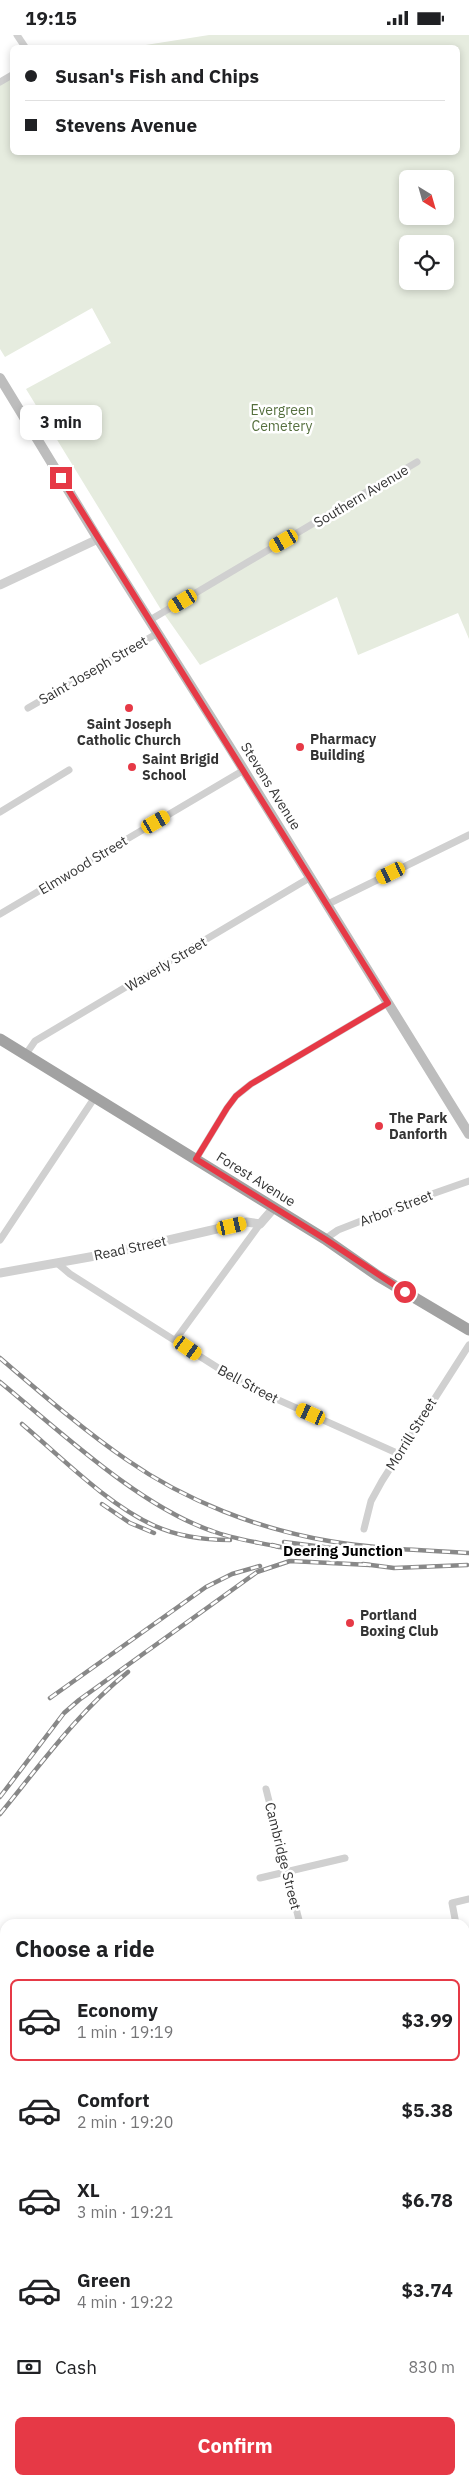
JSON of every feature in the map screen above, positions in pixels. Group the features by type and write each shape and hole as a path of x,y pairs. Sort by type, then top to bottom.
{"highway":[{"name":"Forest Avenue","path":"0,1039 196,1159 273,1209 325,1239 378,1276 469,1330"}],"main road":[{"name":"Stevens Avenue","path":"0,378 98,539 328,904 469,1134"}],"street":[{"name":"Southern Avenue","path":"150,620 417,462"},
{"path":"0,585 98,539"},
{"name":"Saint Joseph Street","path":"28,708 158,633"},
{"path":"0,812 69,770"},
{"name":"Elmwood Street","path":"0,914 244,770"},
{"path":"328,904 469,835"},
{"name":"Waverly Street","path":"26,1054 35,1041 311,877"},
{"path":"196,1159 236,1096 251,1084 388,1003"},
{"path":"0,1240 95,1097"},
{"name":"Arbor Street","path":"325,1239 338,1230 469,1181"},
{"path":"176,1339 273,1209"},
{"name":"Read Street","path":"0,1273 57,1263 247,1222 260,1224"},
{"name":"Bell Street","path":"57,1263 70,1274 176,1339 245,1385 399,1454"},
{"name":"Morrill Street","path":"364,1529 371,1501 469,1345"},
{"name":"Cambridge Street","path":"266,1789 299,1919"},
{"path":"260,1878 346,1858"},
{"path":"455,1919 452,1903 469,1899"}],"green space":[{"name":"Evergreen Cemetery","path":"209,35 469,35 469,639 458,613 358,655 337,597 200,665 160,608 26,389 111,343 92,308 5,357 0,349 0,83 10,77 10,155 460,155 460,45 146,45"}],"railway":[{"path":"0,1358 78,1423 127,1460 173,1488 224,1511 276,1529 329,1541 382,1548 469,1553"},
{"path":"0,1382 101,1465 157,1504 184,1519 220,1534 279,1547"},
{"path":"22,1424 103,1493 137,1517 155,1526 182,1535 230,1540"},
{"path":"102,1504 130,1523 154,1533"},
{"path":"284,1542 331,1548"},
{"path":"272,1545 318,1556"},
{"path":"0,1797 64,1713 79,1700 257,1572 290,1561 370,1565"},
{"path":"363,1564 394,1568 467,1565"},
{"path":"50,1698 206,1587 232,1574 260,1566"},
{"path":"0,1814 76,1721 128,1672"}],"place":[{"name":"Saint Joseph Catholic Church","path":"129,708"},
{"name":"Pharmacy Building","path":"300,747"},
{"name":"Saint Brigid School","path":"132,767"},
{"name":"The Park Danforth","path":"379,1126"},
{"name":"Portland Boxing Club","path":"350,1623"}],"district":[{"name":"Deering Junction","path":"343,1551"}],"route":[{"path":"61,478 388,1003 251,1084 236,1096 196,1159 273,1209 325,1239 378,1276 405,1292"}]}
